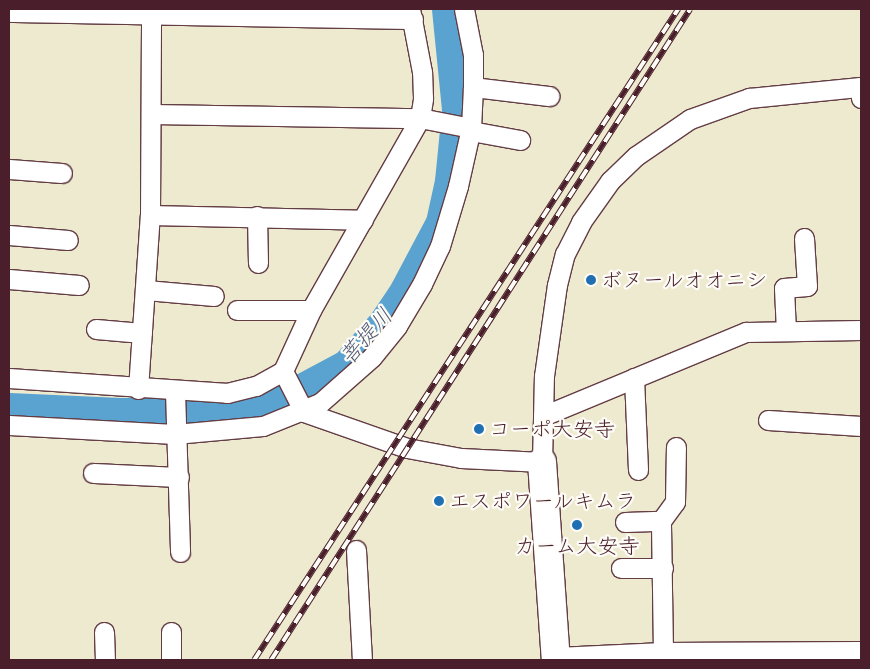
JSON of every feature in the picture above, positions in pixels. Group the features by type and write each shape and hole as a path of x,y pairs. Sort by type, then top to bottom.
{"street":[{"path":"9,425 175,432 263,426 320,403 372,357 397,326 440,246 469,129 473,87 473,54 464,9"},
{"path":"9,12 412,14 429,120 363,220 311,310 285,375 256,386 226,393 175,396 138,389 9,378"},
{"path":"138,389 150,215 151,12"},
{"path":"473,87 549,96"},
{"path":"861,87 749,98 690,119 636,156 610,181 581,222 565,254 544,376 542,462 556,659 663,652 861,651"},
{"path":"151,114 429,120 520,140"},
{"path":"9,169 62,172"},
{"path":"150,215 257,216 363,220"},
{"path":"257,216 258,263"},
{"path":"9,235 68,240"},
{"path":"786,331 784,288 806,286 804,238"},
{"path":"9,279 79,285"},
{"path":"146,290 214,296"},
{"path":"237,310 311,310"},
{"path":"96,329 142,333"},
{"path":"543,416 746,332 861,330"},
{"path":"285,375 303,410 424,453 542,462"},
{"path":"634,378 638,470"},
{"path":"175,396 180,552"},
{"path":"768,420 861,426"},
{"path":"663,652 661,522 675,502 676,447"},
{"path":"93,473 179,477"},
{"path":"625,522 661,522"},
{"path":"356,550 362,660"},
{"path":"621,568 663,568"},
{"path":"104,632 104,660"},
{"path":"171,632 171,660"}],"waterway":[{"name":"菩提川","path":"9,407 120,412 240,410 284,397 346,364 382,323 404,290 440,222 449,181 456,109 446,9"}],"railway":[{"path":"254,660 678,9"},
{"path":"271,660 690,9"}],"place":[{"name":"ボヌールオオニシ","path":"591,280"},
{"name":"コーポ大安寺","path":"479,429"},
{"name":"エスポワールキムラ","path":"439,501"},
{"name":"カーム大安寺","path":"577,525"}]}
